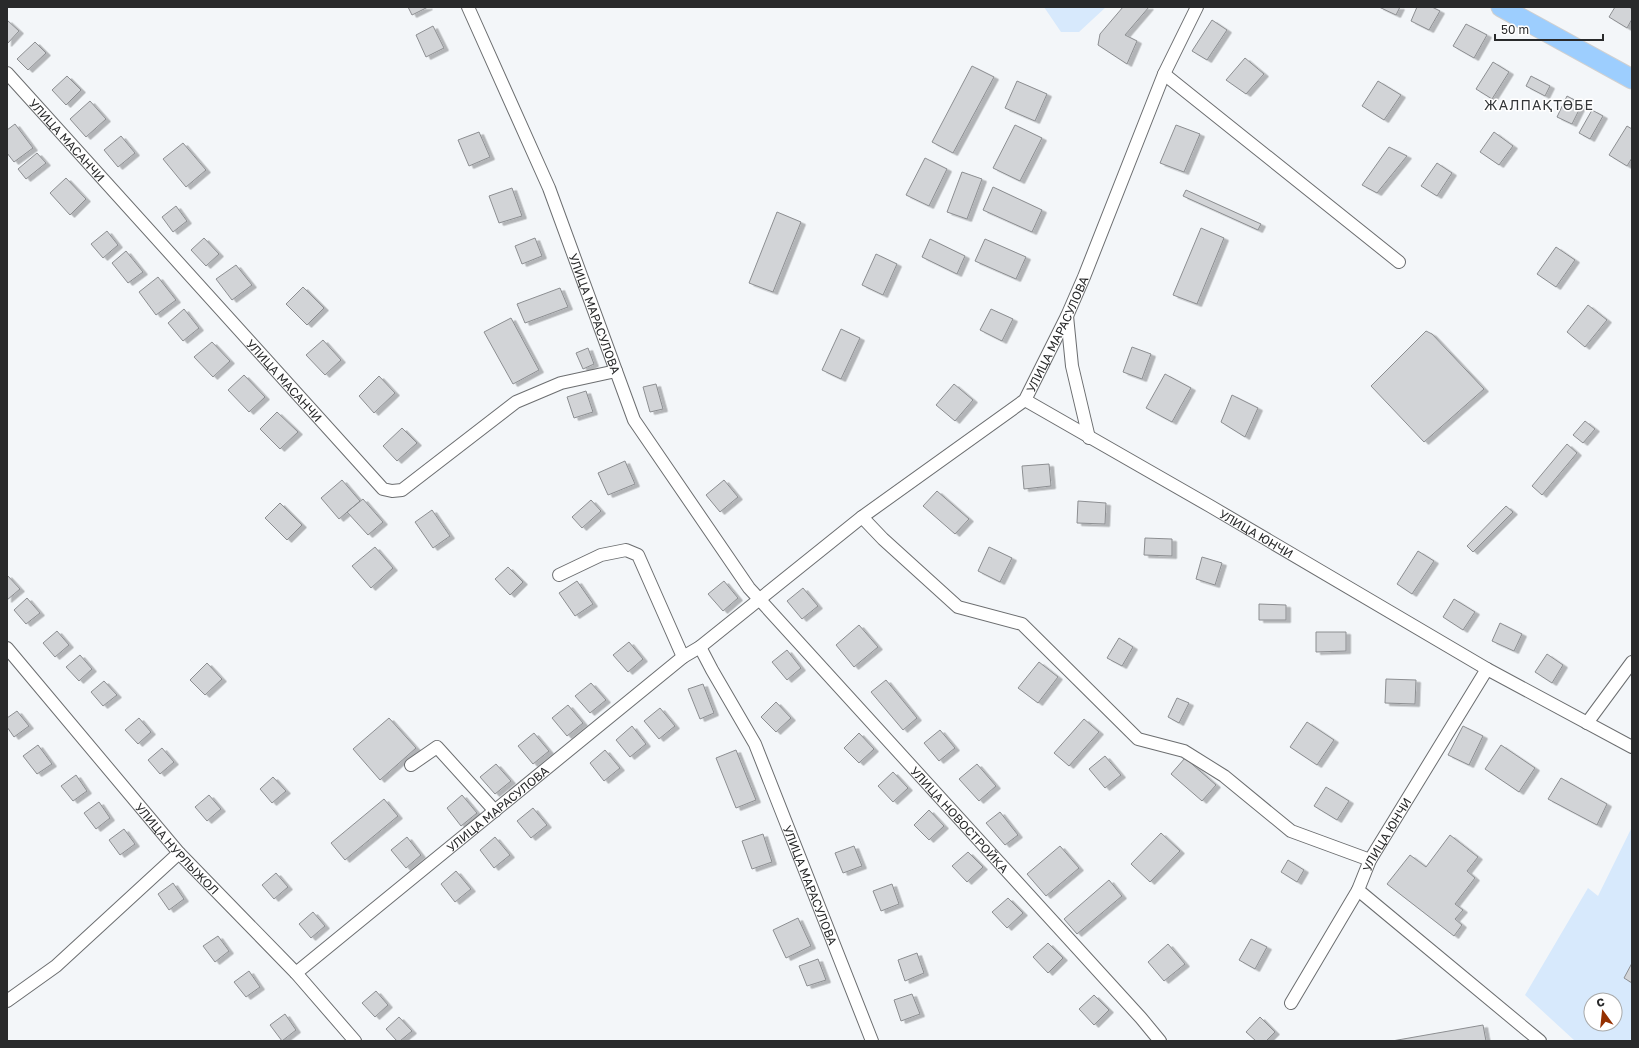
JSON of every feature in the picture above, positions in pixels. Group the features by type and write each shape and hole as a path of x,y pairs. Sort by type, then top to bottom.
{"main road":[{"path":"1501,7 1632,79"}],"street":[{"name":"УЛИЦА МАРАСУЛОВА","path":"468,7 549,188 634,420 749,588 759,598"},
{"name":"УЛИЦА МАРАСУЛОВА","path":"296,973 474,826 683,657 700,646 862,517 1025,400 1067,316 1164,74 1197,7"},
{"name":"УЛИЦА МАСАНЧИ","path":"7,73 383,489 392,491 402,490 516,402 562,382 616,371"},
{"path":"1164,74 1399,262"},
{"path":"1067,316 1072,366 1089,438"},
{"name":"УЛИЦА ЮНЧИ","path":"1025,400 1210,506 1487,669 1632,747"},
{"path":"862,517 883,539 958,607 1022,624 1138,739 1184,751 1224,776 1291,831 1370,860"},
{"path":"559,575 601,555 626,550 638,555 683,657"},
{"name":"УЛИЦА НОВОСТРОЙКА","path":"759,598 1141,1018 1160,1041"},
{"name":"УЛИЦА МАРАСУЛОВА","path":"700,646 712,670 755,744 872,1041"},
{"name":"УЛИЦА НУРЛЫЖОЛ","path":"7,648 179,853 296,973 355,1041"},
{"path":"1587,723 1632,662"},
{"name":"УЛИЦА ЮНЧИ","path":"1291,1003 1358,890 1370,860 1487,669"},
{"path":"411,765 437,747 494,811"},
{"path":"7,1001 56,966 179,853"},
{"path":"1358,890 1540,1041"}],"shaded area":[{"path":"1044,7 1106,7 1079,32 1061,32"},
{"path":"1632,827 1632,1041 1575,1041 1525,995 1588,888 1598,896"}],"building":[{"path":"408,7 428,7 412,15"},
{"path":"1123,7 1149,7 1125,35 1137,41 1127,64 1098,45 1100,34"},
{"path":"1379,7 1400,7 1396,15"},
{"path":"1417,7 1432,7 1440,11 1429,30 1411,21"},
{"path":"1615,7 1629,7 1632,9 1632,19 1627,28 1609,17"},
{"path":"7,20 19,31 7,44"},
{"path":"1212,20 1227,30 1207,60 1192,51"},
{"path":"1466,24 1487,35 1474,58 1453,46"},
{"path":"433,26 444,48 426,57 416,35"},
{"path":"35,42 46,53 28,70 17,59"},
{"path":"1245,58 1264,74 1246,94 1226,80"},
{"path":"1493,62 1509,72 1492,99 1476,89"},
{"path":"972,66 994,77 953,153 932,142"},
{"path":"67,76 81,90 66,105 52,90"},
{"path":"1531,76 1550,86 1545,96 1526,86"},
{"path":"1017,81 1047,94 1035,121 1005,108"},
{"path":"1378,81 1401,95 1384,120 1362,106"},
{"path":"1567,96 1582,104 1572,124 1557,117"},
{"path":"90,101 106,119 86,137 70,119"},
{"path":"1592,110 1603,116 1590,139 1579,133"},
{"path":"15,124 33,148 14,162 7,153 7,130"},
{"path":"1015,125 1042,138 1020,181 993,168"},
{"path":"1176,125 1200,134 1184,172 1160,163"},
{"path":"1627,126 1632,129 1632,158 1627,166 1609,155"},
{"path":"479,132 490,157 469,166 458,140"},
{"path":"1494,132 1513,146 1499,165 1480,152"},
{"path":"121,136 135,153 118,167 104,150"},
{"path":"183,143 206,170 186,187 163,159"},
{"path":"1389,147 1407,156 1377,193 1362,185"},
{"path":"37,153 46,163 26,179 18,169"},
{"path":"925,158 947,169 929,206 906,195"},
{"path":"1437,163 1452,173 1437,196 1421,186"},
{"path":"962,172 982,179 967,219 947,212"},
{"path":"66,178 86,199 70,215 50,193"},
{"path":"993,187 1042,210 1032,232 983,210"},
{"path":"512,188 522,216 499,223 489,196"},
{"path":"1186,190 1261,224 1258,230 1183,196"},
{"path":"176,206 187,221 173,232 162,217"},
{"path":"777,212 801,222 773,292 749,283"},
{"path":"1201,228 1224,238 1197,304 1173,295"},
{"path":"107,231 118,245 103,258 91,244"},
{"path":"204,238 219,254 206,266 191,250"},
{"path":"535,238 542,256 522,264 515,246"},
{"path":"930,239 965,256 957,274 922,257"},
{"path":"985,239 1026,257 1016,279 975,261"},
{"path":"1556,247 1575,260 1556,287 1537,274"},
{"path":"126,251 143,272 128,283 112,263"},
{"path":"876,254 897,264 883,295 862,285"},
{"path":"236,265 252,285 232,300 216,279"},
{"path":"158,277 176,300 156,315 139,292"},
{"path":"303,287 324,308 307,325 286,304"},
{"path":"560,288 568,307 525,323 517,304"},
{"path":"1588,305 1607,320 1585,347 1567,332"},
{"path":"184,309 199,328 183,341 168,323"},
{"path":"991,309 1013,319 1002,341 980,330"},
{"path":"511,318 539,370 513,384 484,332"},
{"path":"841,329 860,338 841,379 822,370"},
{"path":"1426,331 1432,334 1484,389 1424,442 1371,386"},
{"path":"323,340 341,360 325,375 306,355"},
{"path":"212,342 230,361 213,377 194,357"},
{"path":"1132,347 1151,354 1142,379 1123,372"},
{"path":"588,348 594,364 583,369 576,353"},
{"path":"1165,374 1191,388 1172,422 1146,408"},
{"path":"244,375 265,397 249,412 228,390"},
{"path":"379,376 395,393 374,413 359,396"},
{"path":"656,384 663,409 650,412 643,387"},
{"path":"954,384 973,400 955,421 936,405"},
{"path":"586,391 593,412 574,418 567,397"},
{"path":"1232,395 1258,408 1245,437 1221,422"},
{"path":"277,412 298,432 280,449 260,429"},
{"path":"1585,421 1595,429 1583,443 1573,435"},
{"path":"402,428 417,443 397,461 383,446"},
{"path":"1567,444 1577,453 1542,495 1532,486"},
{"path":"625,461 635,484 608,495 598,473"},
{"path":"1049,464 1051,486 1024,489 1022,466"},
{"path":"342,480 360,501 339,519 321,498"},
{"path":"724,480 738,497 720,512 706,495"},
{"path":"937,491 969,519 955,534 923,506"},
{"path":"363,499 383,522 368,535 347,512"},
{"path":"591,500 601,511 582,528 572,517"},
{"path":"1078,501 1106,503 1105,524 1077,523"},
{"path":"280,503 302,525 287,540 265,518"},
{"path":"1506,506 1513,512 1473,552 1467,546"},
{"path":"432,510 450,536 433,548 415,522"},
{"path":"1145,538 1172,539 1172,556 1144,555"},
{"path":"375,547 393,568 371,588 352,566"},
{"path":"989,547 1012,558 1000,582 978,571"},
{"path":"1418,551 1434,561 1412,594 1397,584"},
{"path":"1202,557 1222,563 1215,585 1196,579"},
{"path":"508,567 523,582 510,595 495,579"},
{"path":"7,575 20,589 7,600"},
{"path":"577,581 593,604 575,616 559,593"},
{"path":"724,581 738,598 723,611 708,594"},
{"path":"803,588 818,606 802,619 787,601"},
{"path":"27,598 40,613 26,624 14,610"},
{"path":"1454,599 1475,612 1463,630 1443,617"},
{"path":"1259,604 1286,605 1286,620 1259,620"},
{"path":"1500,623 1522,634 1514,651 1492,641"},
{"path":"859,625 878,647 854,667 836,645"},
{"path":"57,631 69,645 55,657 43,643"},
{"path":"1316,632 1346,632 1346,651 1316,652"},
{"path":"1119,638 1133,647 1122,666 1107,658"},
{"path":"629,642 643,659 628,672 613,655"},
{"path":"787,650 801,668 787,680 772,662"},
{"path":"1547,654 1563,665 1552,683 1535,672"},
{"path":"80,655 92,669 79,681 66,667"},
{"path":"1039,662 1058,677 1038,703 1018,688"},
{"path":"207,663 222,679 205,695 190,680"},
{"path":"1386,679 1416,680 1415,704 1385,703"},
{"path":"886,680 917,718 903,730 871,692"},
{"path":"104,681 117,695 103,706 91,692"},
{"path":"591,683 606,700 590,713 575,696"},
{"path":"703,684 714,713 700,719 688,689"},
{"path":"1177,698 1189,703 1179,723 1168,717"},
{"path":"776,702 791,718 776,732 761,717"},
{"path":"568,705 583,723 567,736 552,718"},
{"path":"660,708 675,726 659,739 644,721"},
{"path":"17,711 29,726 14,737 7,727 7,718"},
{"path":"139,718 151,732 138,744 125,730"},
{"path":"389,718 416,748 380,780 353,749"},
{"path":"1084,719 1099,732 1069,766 1054,753"},
{"path":"1307,722 1334,740 1317,765 1290,747"},
{"path":"632,726 646,744 630,757 616,740"},
{"path":"1463,726 1483,736 1469,765 1448,755"},
{"path":"940,730 955,748 939,761 924,743"},
{"path":"534,733 549,751 533,764 518,746"},
{"path":"859,733 874,749 859,763 844,748"},
{"path":"38,745 52,764 37,774 23,756"},
{"path":"1501,745 1535,768 1519,792 1485,769"},
{"path":"162,748 174,762 160,774 148,760"},
{"path":"605,750 620,768 604,781 590,763"},
{"path":"736,750 756,800 736,808 716,758"},
{"path":"1105,756 1121,775 1105,788 1089,769"},
{"path":"1185,758 1216,785 1202,801 1171,774"},
{"path":"496,764 511,781 495,794 480,777"},
{"path":"977,764 996,786 979,801 959,779"},
{"path":"893,772 908,788 893,802 878,786"},
{"path":"76,775 87,791 73,801 61,786"},
{"path":"273,777 286,791 272,803 260,789"},
{"path":"1561,778 1607,804 1597,825 1548,799"},
{"path":"1326,787 1349,801 1337,820 1314,806"},
{"path":"209,795 221,809 207,821 195,807"},
{"path":"462,795 477,813 461,826 447,808"},
{"path":"384,799 398,816 345,860 331,843"},
{"path":"99,802 110,818 96,829 84,813"},
{"path":"533,808 547,825 531,838 517,821"},
{"path":"929,810 944,826 929,840 914,825"},
{"path":"1000,812 1018,835 1005,845 986,823"},
{"path":"124,829 135,844 120,855 109,840"},
{"path":"1161,833 1180,851 1150,882 1131,864"},
{"path":"763,834 772,862 752,869 742,841"},
{"path":"1450,835 1478,857 1467,871 1475,878 1455,904 1463,910 1455,919 1462,925 1454,936 1387,884 1410,855 1426,867"},
{"path":"407,837 421,855 406,868 391,850"},
{"path":"495,837 510,855 494,868 480,850"},
{"path":"854,846 862,866 843,873 835,853"},
{"path":"1060,846 1079,868 1046,896 1027,874"},
{"path":"968,852 983,867 967,882 952,866"},
{"path":"1288,860 1304,870 1297,882 1281,872"},
{"path":"456,871 471,889 455,902 441,884"},
{"path":"276,873 288,887 274,899 262,885"},
{"path":"1109,880 1122,896 1077,934 1064,919"},
{"path":"173,883 184,899 169,910 158,894"},
{"path":"892,884 899,904 881,911 873,891"},
{"path":"1008,898 1023,913 1007,928 992,912"},
{"path":"313,912 325,926 311,938 299,924"},
{"path":"798,918 811,946 786,958 773,930"},
{"path":"218,936 229,951 215,962 203,946"},
{"path":"1251,939 1267,947 1255,969 1239,960"},
{"path":"1048,943 1063,958 1048,973 1033,957"},
{"path":"1168,944 1185,964 1164,981 1148,962"},
{"path":"917,953 924,973 905,981 898,960"},
{"path":"818,959 826,980 807,986 799,966"},
{"path":"1632,963 1632,983 1624,978"},
{"path":"249,971 260,987 246,997 234,982"},
{"path":"376,991 388,1005 375,1017 362,1003"},
{"path":"912,994 920,1014 901,1021 894,1000"},
{"path":"1094,995 1109,1010 1094,1025 1079,1009"},
{"path":"285,1014 296,1030 282,1041 270,1025"},
{"path":"399,1017 412,1031 400,1041 397,1041 386,1029"},
{"path":"1260,1017 1275,1032 1266,1041 1256,1041 1246,1032"},
{"path":"1483,1025 1486,1041 1392,1041"}],"district":[{"name":"ЖАЛПАҚТӨБЕ","path":"1539,104"}]}
